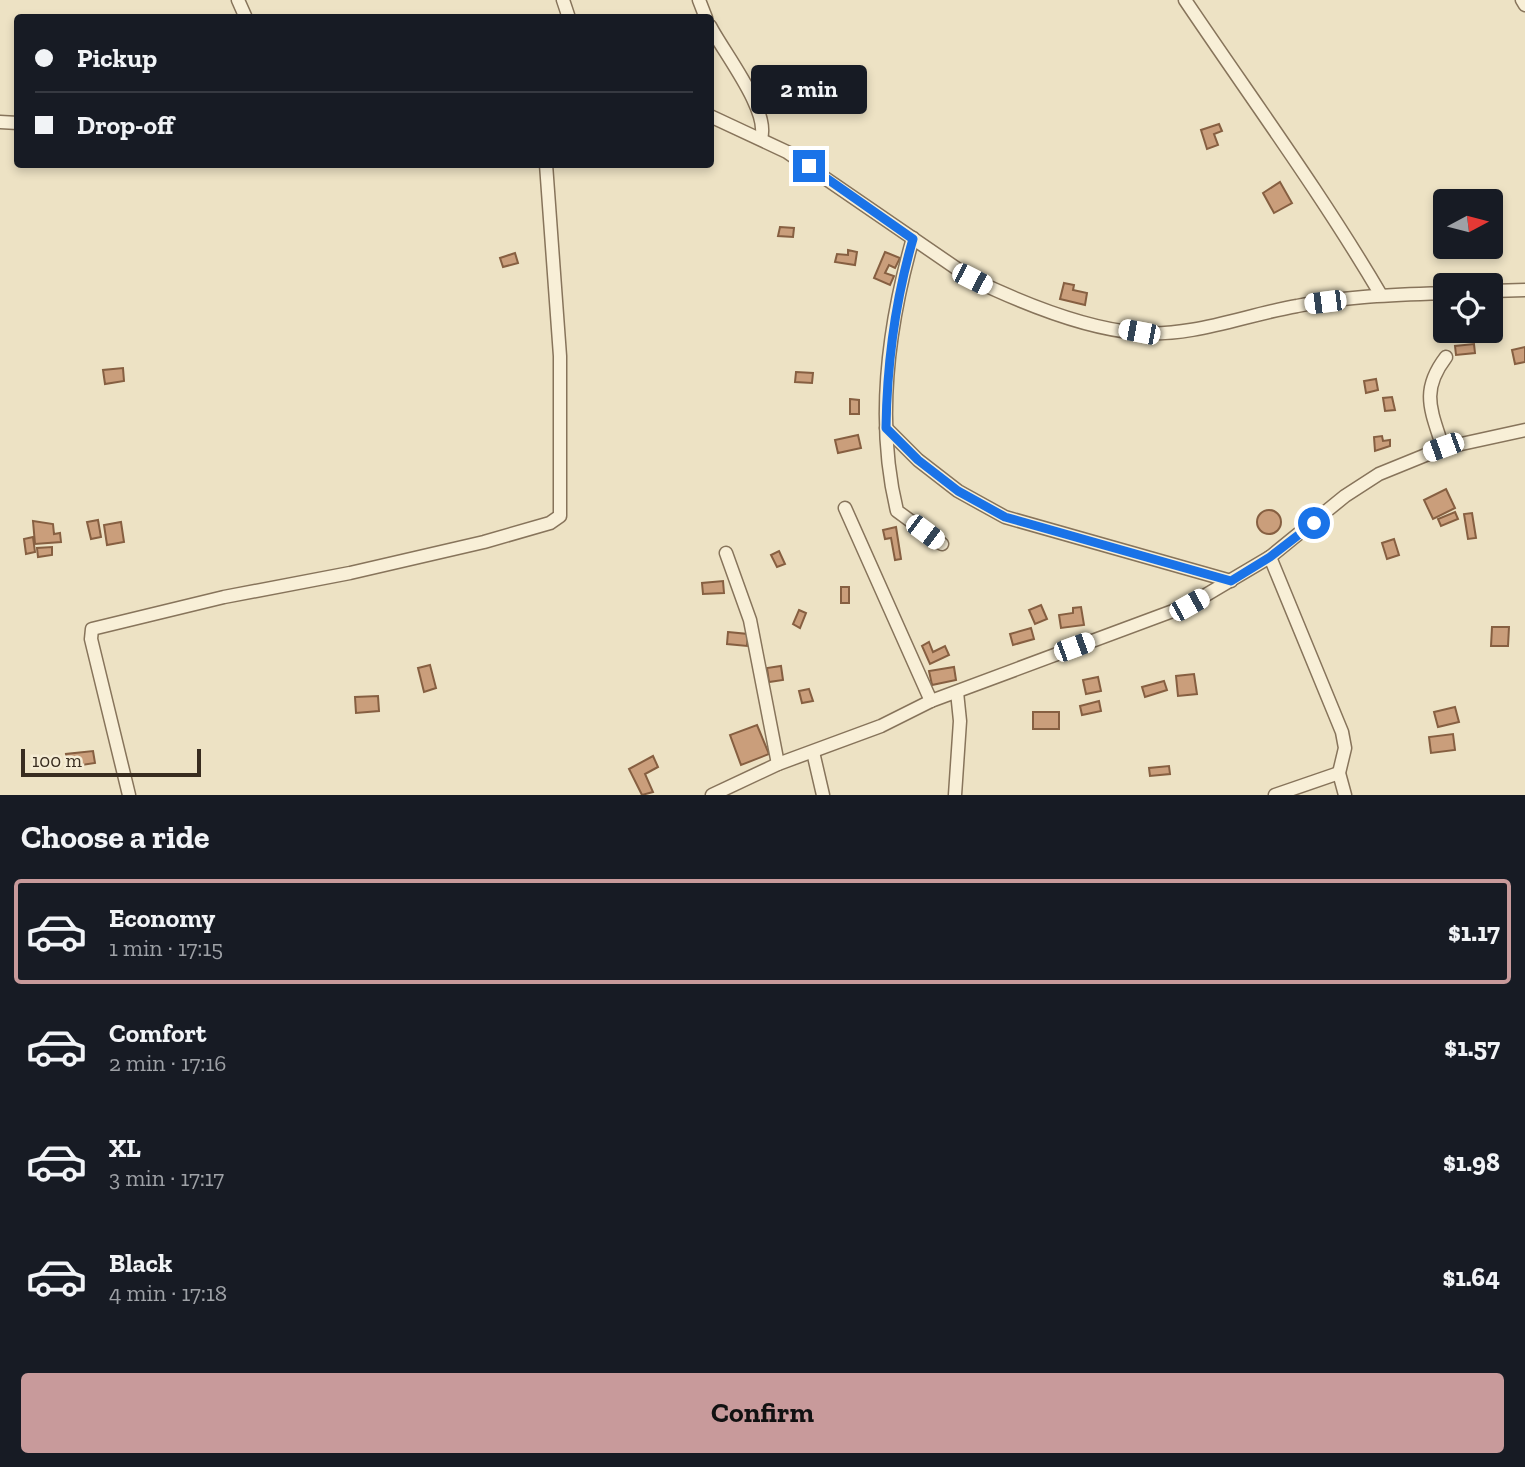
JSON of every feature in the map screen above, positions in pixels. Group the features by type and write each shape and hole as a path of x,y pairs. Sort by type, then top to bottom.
{"street":[{"path":"1185,0 1261,115 1326,204 1381,295"},
{"path":"1522,0 1525,5"},
{"path":"714,33 761,114 764,131 761,138"},
{"path":"714,118 761,138 849,191 972,279 1004,295 1086,322 1139,332 1175,332 1297,305 1381,295 1433,293"},
{"path":"129,795 91,639 92,629 225,597 471,545 550,523 560,516 560,356 546,168"},
{"path":"913,239 894,320 887,371 886,428 897,511 942,544"},
{"path":"1503,291 1525,290"},
{"path":"1443,447 1429,398 1435,372 1446,357"},
{"path":"886,428 918,460 958,491 1005,517 1231,581"},
{"path":"712,795 778,764 881,726 931,701 1189,605 1270,557 1345,496 1379,474 1443,447 1525,430"},
{"path":"845,508 931,701"},
{"path":"726,553 750,620 778,764"},
{"path":"1270,557 1342,732 1345,748 1339,773 1345,795"},
{"path":"954,795 960,721 957,692"},
{"path":"813,752 823,795"},
{"path":"1275,795 1339,773"}],"building":[{"path":"1219,124 1222,131 1214,134 1218,145 1207,149 1201,130"},
{"path":"1280,182 1292,203 1274,213 1263,193"},
{"path":"780,227 794,228 793,237 778,236"},
{"path":"848,250 857,252 855,265 835,262 837,254 848,255"},
{"path":"885,252 900,258 895,268 889,265 885,273 894,276 890,285 874,278"},
{"path":"515,253 518,263 503,267 500,258"},
{"path":"1064,283 1074,285 1073,290 1087,293 1085,305 1060,299"},
{"path":"1474,344 1475,353 1456,355 1455,346"},
{"path":"1525,347 1525,362 1515,364 1512,350"},
{"path":"123,368 124,381 105,384 103,370"},
{"path":"796,372 813,373 812,383 795,382"},
{"path":"1376,379 1378,390 1366,393 1364,381"},
{"path":"1392,397 1395,410 1385,411 1383,398"},
{"path":"850,399 859,400 859,414 850,414"},
{"path":"858,435 861,448 838,453 835,440"},
{"path":"1382,436 1383,441 1390,440 1390,446 1375,451 1374,437"},
{"path":"1446,489 1455,508 1433,519 1424,500"},
{"path":"1269,510 1280,517 1281,522 1274,533 1269,534 1258,527 1257,522 1264,511"},
{"path":"1455,512 1458,519 1441,526 1438,519"},
{"path":"1472,513 1476,538 1468,539 1464,514"},
{"path":"98,520 101,537 91,539 87,522"},
{"path":"33,521 53,524 54,534 60,533 61,542 35,544"},
{"path":"121,522 124,542 107,545 104,525"},
{"path":"896,527 901,559 895,560 891,538 885,539 883,530"},
{"path":"33,537 35,552 26,554 24,539"},
{"path":"1394,539 1399,555 1387,559 1382,543"},
{"path":"52,547 52,555 38,557 37,548"},
{"path":"779,551 785,564 777,567 771,555"},
{"path":"723,581 724,593 703,594 702,583"},
{"path":"841,587 849,587 849,603 841,603"},
{"path":"1041,605 1047,619 1035,624 1029,610"},
{"path":"1081,607 1084,625 1061,628 1059,615 1073,613 1073,608"},
{"path":"799,610 806,613 800,628 793,624"},
{"path":"1492,627 1509,627 1508,646 1491,646"},
{"path":"1031,628 1034,639 1013,645 1010,634"},
{"path":"728,632 748,634 747,646 727,644"},
{"path":"929,642 933,652 945,646 949,655 930,664 922,646"},
{"path":"430,665 436,688 424,692 418,668"},
{"path":"781,666 783,680 769,682 767,668"},
{"path":"954,667 956,680 932,685 929,671"},
{"path":"1194,674 1197,694 1178,696 1176,676"},
{"path":"1098,677 1101,691 1086,694 1083,680"},
{"path":"1164,681 1167,690 1145,697 1142,687"},
{"path":"809,689 813,701 802,703 799,691"},
{"path":"378,696 379,711 356,713 355,697"},
{"path":"1099,701 1101,711 1082,715 1080,706"},
{"path":"1455,707 1459,722 1438,727 1434,712"},
{"path":"1033,712 1059,712 1059,729 1033,729"},
{"path":"757,725 769,754 741,765 730,735"},
{"path":"1453,734 1455,750 1431,753 1429,737"},
{"path":"93,751 95,763 68,767 66,754"},
{"path":"653,756 658,767 645,774 653,792 642,795 629,769"},
{"path":"1169,766 1170,774 1150,776 1149,768"}],"route":[{"path":"809,166 849,191 913,239 904,268 894,320 887,371 886,428 918,460 958,491 1005,517 1231,581 1270,557 1314,523"}]}
